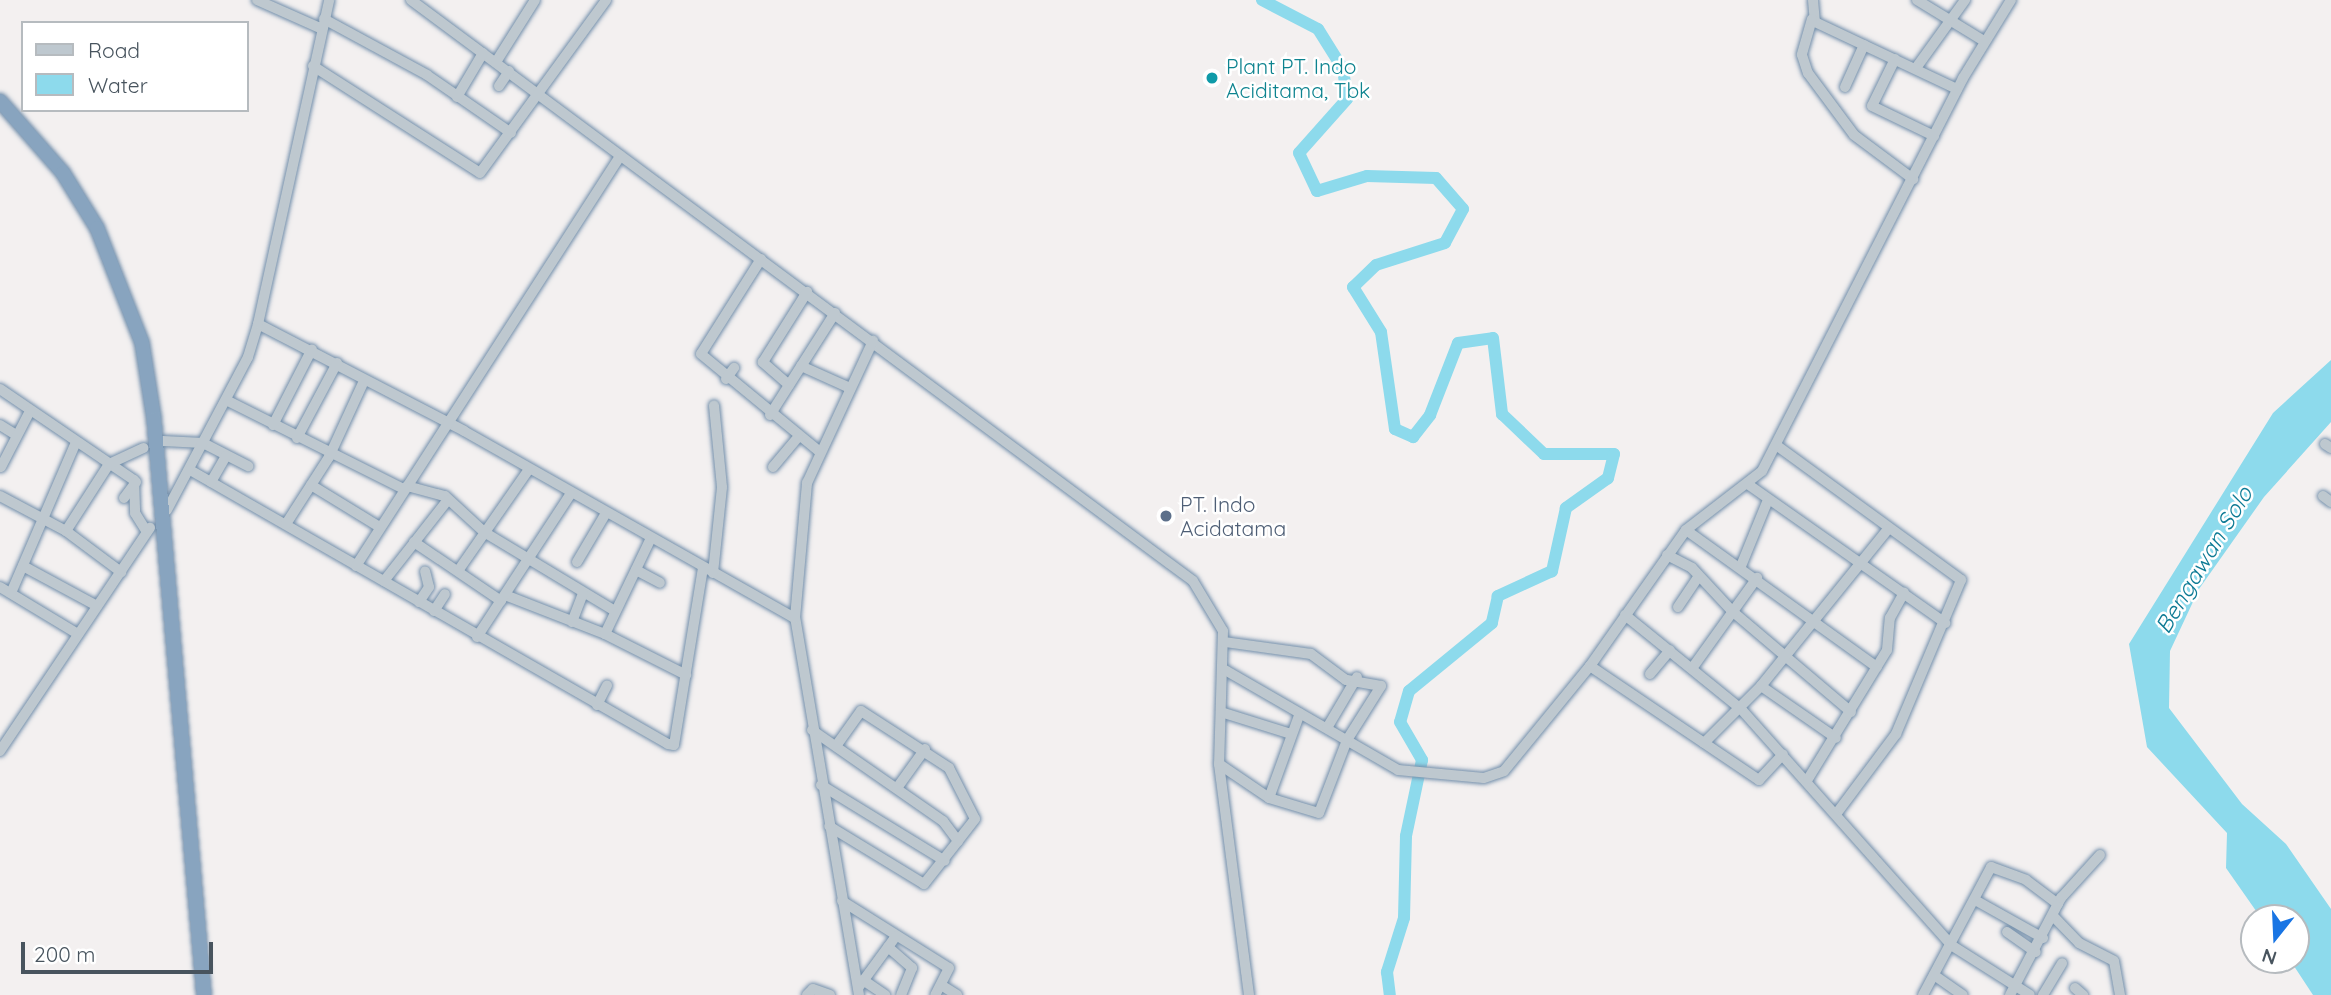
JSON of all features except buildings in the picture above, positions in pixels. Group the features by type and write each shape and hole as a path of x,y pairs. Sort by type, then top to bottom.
{"highway":[{"path":"0,101 63,173 97,228 144,355 204,995"},
{"path":"0,112 83,217 139,364 195,995"}],"street":[{"path":"257,0 323,24 457,97 511,133"},
{"path":"167,510 226,400 258,324 329,0"},
{"path":"411,0 1190,577 1216,617 1224,642 1224,713 1219,764 1248,995"},
{"path":"496,62 535,0"},
{"path":"313,66 476,173 511,133 606,0"},
{"path":"1813,0 1812,19 1802,55 1808,73 1847,128 1913,179"},
{"path":"1917,0 1984,41"},
{"path":"1916,68 1965,0"},
{"path":"1225,670 1348,740 1415,773 1485,778 1504,771 1590,666 1686,530 1749,485 1776,446 1957,89 2011,0"},
{"path":"1812,19 1957,89"},
{"path":"1845,87 1864,45"},
{"path":"457,97 483,53"},
{"path":"1895,59 1872,106 1934,136"},
{"path":"499,86 509,71"},
{"path":"356,566 378,526 448,423 620,156"},
{"path":"761,258 700,349 726,379 820,452"},
{"path":"789,385 764,362 807,292"},
{"path":"770,415 835,313"},
{"path":"258,324 312,349 364,381 448,423 527,472 795,618"},
{"path":"860,987 821,785 795,618 806,490 820,452 873,341"},
{"path":"272,425 312,349"},
{"path":"298,438 337,363"},
{"path":"801,366 850,388"},
{"path":"726,379 734,368"},
{"path":"286,524 329,457 364,381"},
{"path":"0,390 136,482"},
{"path":"226,400 329,457 405,488 447,501 484,532 528,561 615,611"},
{"path":"190,470 384,580 477,638 674,745 722,486 714,405"},
{"path":"1,467 30,411"},
{"path":"0,425 16,435"},
{"path":"773,467 798,437"},
{"path":"163,441 203,443 248,466"},
{"path":"11,593 76,442"},
{"path":"1776,446 1961,580 1945,623 1892,741 1837,813"},
{"path":"66,531 109,464 144,448"},
{"path":"211,482 226,456"},
{"path":"458,571 527,472"},
{"path":"124,498 136,482"},
{"path":"0,751 149,530 135,513 136,482"},
{"path":"311,485 378,526"},
{"path":"1749,485 1945,623"},
{"path":"477,638 570,495"},
{"path":"0,496 66,531 121,572"},
{"path":"1741,566 1768,500"},
{"path":"384,580 447,501"},
{"path":"578,562 606,513"},
{"path":"1704,743 1741,709 1761,686 1888,529"},
{"path":"1686,530 1741,566 1877,667"},
{"path":"605,634 651,538"},
{"path":"414,542 503,598 605,634 686,675"},
{"path":"1667,555 1699,576 1732,611 1786,654 1851,712"},
{"path":"23,566 97,606"},
{"path":"636,570 660,583"},
{"path":"419,602 429,587 425,571"},
{"path":"1678,607 1699,576"},
{"path":"1693,667 1757,578"},
{"path":"0,587 78,634"},
{"path":"1808,779 1836,738 1877,667 1904,593"},
{"path":"434,611 445,594"},
{"path":"572,622 583,594"},
{"path":"1625,615 1693,667 1741,709 1808,779 1951,945 2012,990 2030,995"},
{"path":"1219,764 1269,798 1318,813 1348,740 1381,686 1357,677 1346,680 1329,663 1294,649 1278,654 1224,642"},
{"path":"1650,674 1670,650"},
{"path":"1590,666 1761,780 1783,754"},
{"path":"1327,728 1357,677"},
{"path":"597,705 607,685"},
{"path":"1761,686 1836,738"},
{"path":"829,826 920,883 928,883 958,841 975,826 974,814 959,777 925,749 861,711 836,747"},
{"path":"1224,713 1289,733"},
{"path":"1269,798 1289,733 1300,713"},
{"path":"812,730 950,827 958,841"},
{"path":"897,788 925,749"},
{"path":"821,785 945,861"},
{"path":"2012,990 2036,952 2058,904 2099,855"},
{"path":"1923,995 1975,900 1984,874 1996,867 2026,880 2058,904"},
{"path":"1975,900 2043,938"},
{"path":"842,901 949,968 935,995"},
{"path":"2054,917 2080,943 2114,961 2120,995"},
{"path":"2007,932 2036,952"},
{"path":"860,987 896,936"},
{"path":"888,947 912,968 901,995"},
{"path":"2043,995 2062,963"},
{"path":"1934,975 1963,995"},
{"path":"941,985 957,995"},
{"path":"860,987 885,995"},
{"path":"807,995 813,989 830,995"}],"water":[{"name":"Bengawan Solo","path":"2331,360 2331,422 2264,497 2199,589 2170,651 2169,708 2242,804 2286,844 2331,909 2331,995 2313,995 2299,974 2310,974 2310,904 2251,904 2226,868 2227,833 2147,747 2129,644 2273,413"}],"waterway":[{"path":"1262,0 1318,29 1343,69 1347,99 1299,153 1317,191 1367,176 1436,178 1463,209 1445,243 1376,265 1353,287 1381,332 1395,429 1413,437 1430,415 1458,343 1493,338 1502,414 1544,454 1614,454 1608,478 1566,508 1552,571 1498,596 1492,623 1409,691 1400,722 1422,760 1406,836 1404,918 1387,972 1390,995"}],"place":[{"name":"Plant PT. Indo Aciditama, Tbk","path":"1212,78"},
{"name":"PT. Indo Acidatama","path":"1166,516"}]}
